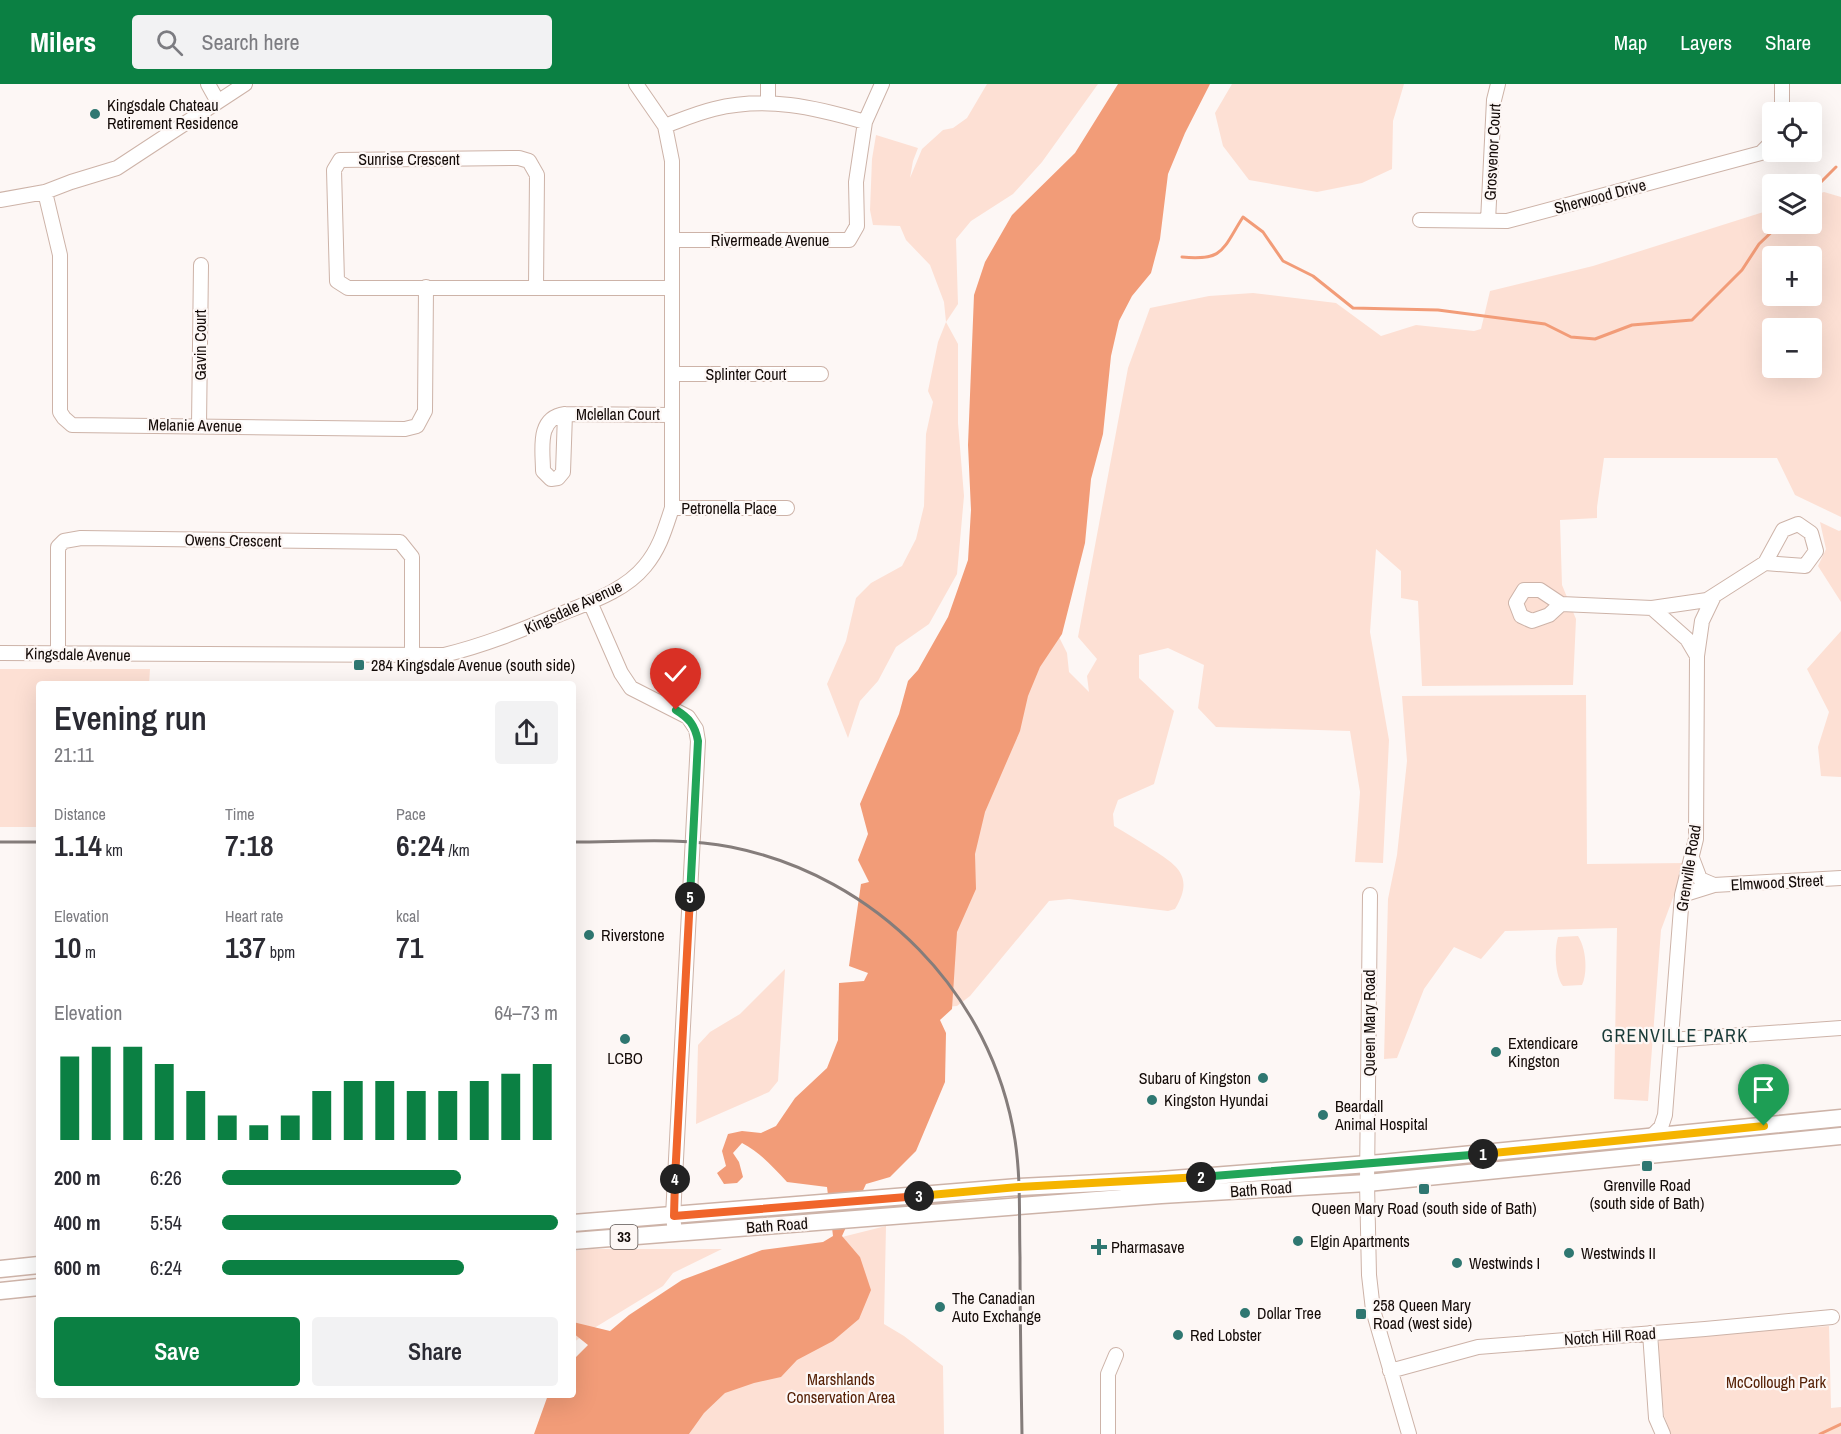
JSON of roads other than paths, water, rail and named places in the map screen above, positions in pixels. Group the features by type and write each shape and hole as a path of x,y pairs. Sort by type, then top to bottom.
{"main road":[{"name":"Bath Road","path":"576,1241 878,1218 1367,1164 1841,1118"},
{"name":"Bath Road","path":"576,1223 1019,1187 1160,1188 1367,1183 1841,1136"},
{"path":"0,1269 36,1265"},
{"path":"0,1291 36,1287"}],"street":[{"path":"207,84 218,102"},
{"path":"0,200 45,192 117,168 244,84"},
{"name":"Kingsdale Avenue","path":"0,653 444,656 486,645 590,602 622,586 645,567 662,539 672,508 672,161 665,126 636,84"},
{"path":"768,84 768,102"},
{"name":"Rivermeade Avenue","path":"673,240 849,240 857,226 856,182 864,122 882,84"},
{"name":"Grosvenor Court","path":"1488,221 1494,100 1498,84"},
{"path":"1782,84 1782,102"},
{"path":"665,126 714,109 768,102 820,109 864,122"},
{"name":"Sherwood Drive","path":"1420,220 1507,221 1762,152"},
{"name":"Sunrise Crescent","path":"536,287 537,175 529,161 519,158 340,160 334,170 337,281 348,288 672,288"},
{"name":"Melanie Avenue","path":"45,192 60,255 60,412 72,425 405,429 417,426 425,411 426,287"},
{"name":"Gavin Court","path":"200,425 201,265"},
{"name":"Splinter Court","path":"672,374 821,374"},
{"name":"Mclellan Court","path":"565,414 671,415"},
{"name":"Petronella Place","path":"672,508 787,508"},
{"name":"Owens Crescent","path":"58,654 58,547 64,541 81,538 399,542 412,557 412,655"},
{"path":"1561,604 1652,608 1707,600 1765,563"},
{"name":"Grenville Road","path":"1651,1137 1661,1127 1665,1115 1682,895 1696,839 1697,656 1702,621 1714,596"},
{"path":"590,602 621,673 631,688 688,717 696,729 698,741 675,1233"},
{"path":"1652,608 1687,639 1697,656"},
{"name":"Elmwood Street","path":"1692,858 1700,879 1714,885"},
{"name":"Elmwood Street","path":"1682,895 1714,885 1841,878"},
{"name":"Queen Mary Road","path":"1370,895 1367,1164 1370,1289 1373,1310 1409,1434"},
{"path":"1670,1040 1841,1028"},
{"path":"1665,1115 1673,1129 1688,1134"},
{"name":"Notch Hill Road","path":"1390,1371 1478,1347 1832,1317"},
{"path":"1650,1333 1656,1418 1663,1434"},
{"path":"1108,1434 1108,1374 1116,1354"}],"waterway":[{"path":"1822,181 1836,167"},
{"path":"1182,257 1196,258 1214,255 1226,245 1243,217 1263,232 1283,261 1313,276 1353,308 1438,310 1545,324 1571,337 1595,339 1632,325 1692,320 1742,270 1759,244 1770,234"},
{"path":"1820,1434 1841,1424"}],"railway":[{"path":"0,842 36,842"},
{"path":"576,842 692,842 731,847 784,862 833,884 879,914 919,949 953,990 981,1036 1002,1086 1015,1140 1019,1198 1022,1434"}],"place":[{"name":"Kingsdale Chateau Retirement Residence","path":"95,114"},
{"name":"284 Kingsdale Avenue (south side)","path":"359,665"},
{"name":"Riverstone","path":"589,935"},
{"name":"LCBO","path":"625,1039"},
{"name":"Extendicare Kingston","path":"1496,1052"},
{"name":"Subaru of Kingston","path":"1263,1078"},
{"name":"Kingston Hyundai","path":"1152,1100"},
{"name":"Beardall Animal Hospital","path":"1323,1115"},
{"name":"Grenville Road (south side of Bath)","path":"1647,1166"},
{"name":"Queen Mary Road (south side of Bath)","path":"1424,1189"},
{"name":"Elgin Apartments","path":"1298,1241"},
{"name":"Pharmasave","path":"1099,1247"},
{"name":"Westwinds II","path":"1569,1253"},
{"name":"Westwinds I","path":"1457,1263"},
{"name":"The Canadian Auto Exchange","path":"940,1307"},
{"name":"Dollar Tree","path":"1245,1313"},
{"name":"258 Queen Mary Road (west side)","path":"1361,1314"},
{"name":"Red Lobster","path":"1178,1335"}],"district":[{"name":"GRENVILLE PARK","path":"1675,1036"}],"park label":[{"name":"McCollough Park","path":"1776,1382"},
{"name":"Marshlands Conservation Area","path":"841,1388"}]}
